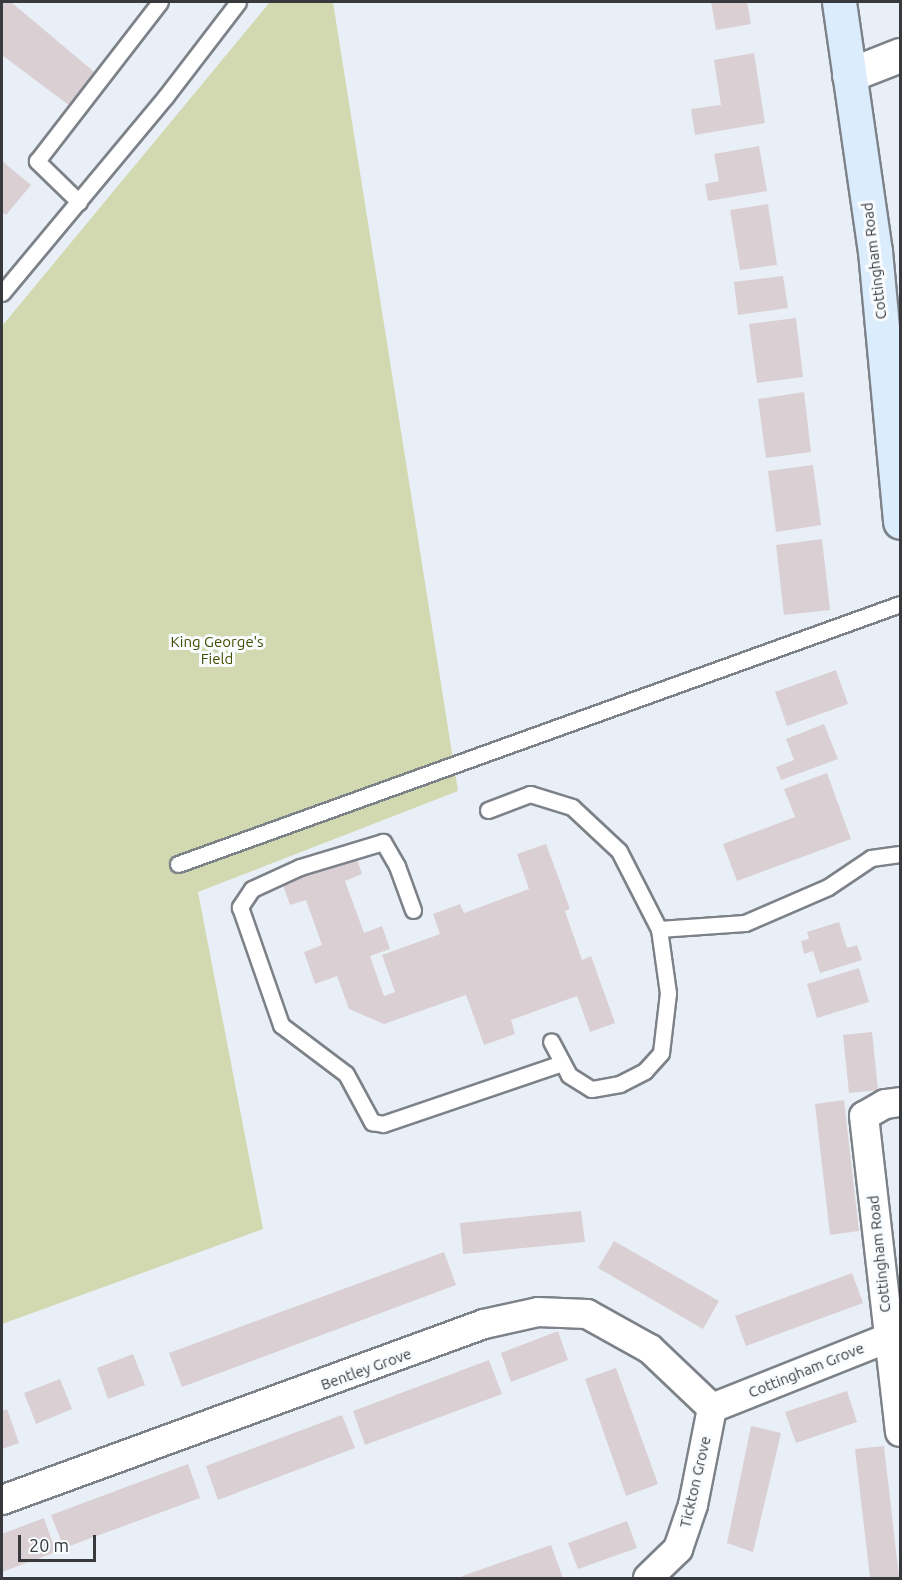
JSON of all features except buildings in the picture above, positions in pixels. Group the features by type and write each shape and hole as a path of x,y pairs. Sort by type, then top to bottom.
{"main road":[{"name":"Cottingham Road","path":"843,3 849,75 875,251 900,522"}],"street":[{"path":"849,75 900,55"},
{"name":"Cottingham Road","path":"900,1102 885,1104 864,1116 894,1335 900,1432"},
{"name":"Bentley Grove","path":"2,1500 484,1324 538,1312 587,1314 650,1349 712,1408"},
{"name":"Cottingham Grove","path":"712,1408 894,1335"},
{"name":"Tickton Grove","path":"648,1578 678,1549 693,1505 712,1408"}],"lane":[{"path":"79,202 37,160 160,2"},
{"path":"2,293 79,202 238,2"},
{"path":"178,864 900,604"},
{"path":"489,810 530,794 572,807 619,851 659,928 668,993 661,1053 645,1071 620,1084 591,1089 569,1075 551,1041"},
{"path":"413,910 397,866 383,842 300,867 252,889 240,907 281,1025 346,1074 372,1122 383,1124 562,1063"},
{"path":"659,928 745,923 828,887 871,858 900,854"}],"green space":[{"name":"King George's Field","path":"270,2 333,2 458,791 198,892 263,1229 2,1324 2,326"}]}
